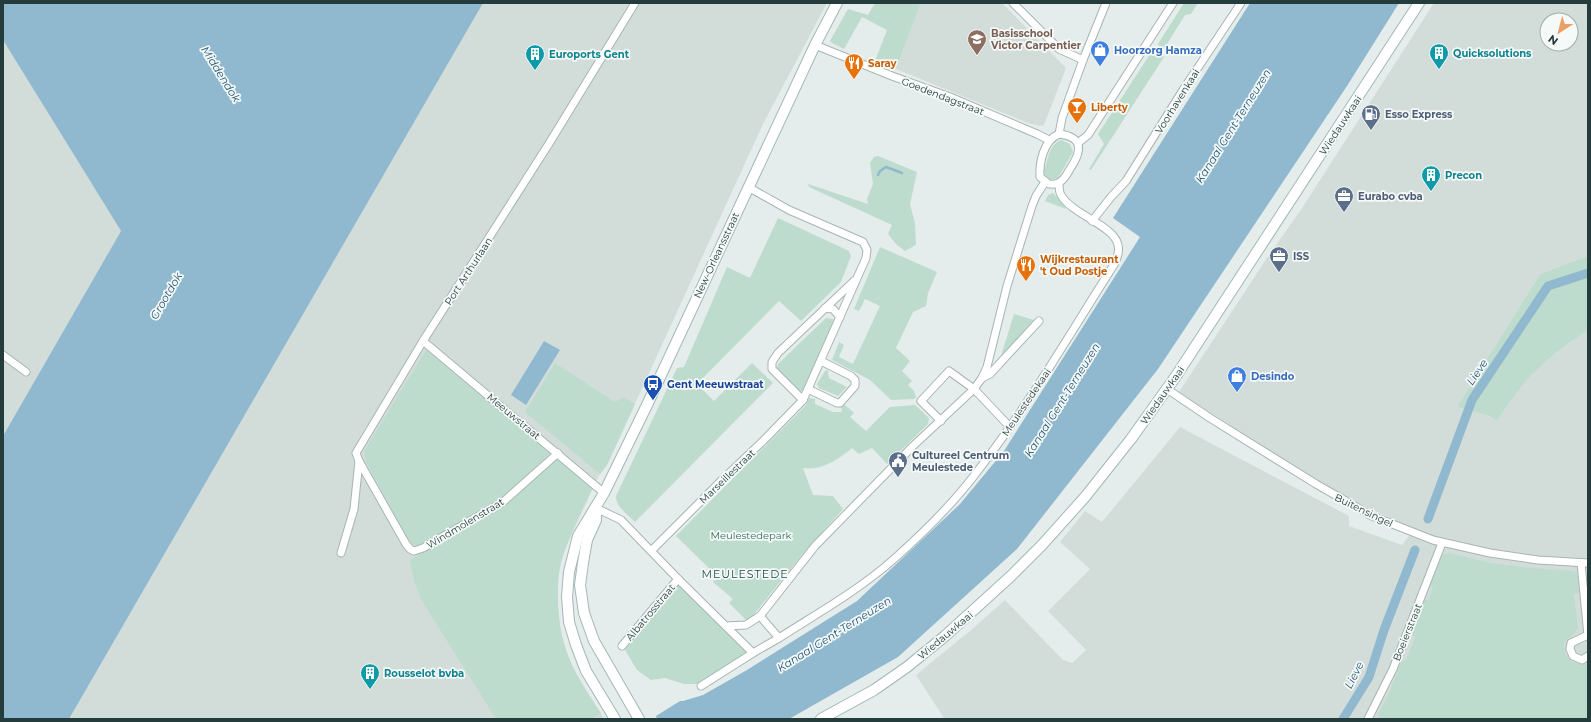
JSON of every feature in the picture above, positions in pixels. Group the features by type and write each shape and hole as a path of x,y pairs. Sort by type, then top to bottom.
{"main road":[{"name":"New-Orleansstraat","path":"615,719 586,671 576,645 569,616 567,597 569,572 578,536 604,493 815,45 837,3"},
{"name":"Wiedauwkaai","path":"824,718 874,690 945,636 1011,576 1042,545 1084,498 1131,439 1167,389 1419,3"},
{"name":"New-Orleansstraat","path":"596,508 596,520 588,540 580,585 584,613 594,641 639,719"}],"street":[{"name":"Port Arthurlaan","path":"341,553 354,510 359,461 356,453 424,341 550,142 635,3"},
{"path":"1013,3 1059,49 1083,60"},
{"path":"1059,134 1062,118 1106,3"},
{"name":"Voorhavenkaai","path":"1094,219 1110,197 1126,181 1183,90 1241,3"},
{"path":"1078,143 1088,135 1171,4"},
{"name":"Goedendagstraat","path":"815,45 892,76 950,97 1049,140"},
{"path":"1059,134 1074,138 1078,143 1079,154 1064,180 1059,183 1049,184 1045,182 1040,177 1040,170 1049,140 1053,136 1059,134"},
{"path":"728,628 746,625 760,616 815,546 913,446 974,389 982,378 987,367 1007,286 1034,201 1040,187 1045,182"},
{"name":"Meulestedekaai","path":"753,653 853,590 893,560 950,505 973,478 1010,427 1115,263 1118,254 1118,245 1114,237 1094,219 1072,207 1062,198 1059,183"},
{"name":"Marseillestraat","path":"651,551 803,400 866,258 867,250 863,242 789,210 748,187"},
{"name":"Marseillestraat","path":"803,400 772,369 772,362 778,353 857,278"},
{"path":"825,308 833,309 840,316"},
{"path":"982,378 990,374 1039,322"},
{"name":"Meeuwstraat","path":"424,341 604,493"},
{"path":"3,355 26,372"},
{"path":"808,389 837,403 840,403 855,386 855,380 851,376 821,361"},
{"path":"941,421 921,401 949,371 974,389 1010,427"},
{"name":"Buitensingel","path":"1167,389 1210,418 1344,501 1372,516 1442,543 1490,553 1538,560 1585,563"},
{"name":"Windmolenstraat","path":"359,461 406,544 414,551 424,548 503,502 558,453"},
{"path":"596,508 621,520 753,653 701,686"},
{"name":"Boeierstraat","path":"1368,719 1393,669 1442,543"},
{"path":"1585,563 1588,635 1572,643 1570,649 1573,656 1582,660 1588,656"},
{"name":"Albatrosstraat","path":"622,646 678,579"},
{"path":"760,616 779,638"}],"shaded area":[{"path":"483,3 827,3 763,124 607,465 598,477 563,554 558,577 558,607 561,635 570,663 604,719 69,719"},
{"name":"Basisschool Victor Carpentier","path":"921,3 1002,3 1066,68 1044,125 1041,126 1031,124 896,69"},
{"path":"1434,3 1588,3 1588,256 1540,274 1457,407 1489,416 1497,421 1518,390 1538,368 1588,330 1588,719 942,719 944,718 916,675 1005,600 1063,660 1072,663 1086,650 1048,611 1090,569 1060,542 1085,511 1102,522 1180,427 1349,516 1349,526 1402,545 1414,529 1358,503 1300,471 1179,392 1265,261 1302,208"},
{"path":"3,40 121,231 3,436"}],"green space":[{"path":"875,3 921,3 896,69 875,61 887,30 862,17 844,49 830,41 848,9 868,15"},
{"path":"1184,3 1198,3 1191,14 1185,15 1164,49 1158,44"},
{"path":"1154,48 1162,53 1164,57 1091,170 1089,169 1104,144 1098,134"},
{"path":"1061,140 1070,144 1073,152 1058,178 1050,180 1045,175 1044,171 1051,149"},
{"path":"878,156 917,172 910,204 915,223 916,245 905,251 896,244 888,234 892,225 809,187 808,184 868,204 867,199 873,184 870,163 874,157"},
{"path":"1053,193 1066,209 1045,201 1048,195"},
{"path":"778,218 849,251 851,256 841,282 801,321 779,301 697,384 714,401 752,363 773,383 635,522 620,507 616,500 616,496 677,368 684,367 727,267 750,278"},
{"path":"880,247 937,272 928,293 926,306 913,312 896,348 910,361 902,371 912,381 908,385 914,391 916,397 914,399 891,400 870,380 832,360 839,342 844,345 839,357 853,364 880,306 865,299 859,311 854,309"},
{"path":"1588,256 1588,330 1557,353 1527,380 1516,393 1497,421 1489,416 1457,407 1540,274"},
{"path":"1014,314 1034,320 1001,356"},
{"path":"826,318 833,319 835,323 803,391 796,390 777,369 778,364"},
{"path":"426,350 550,453 499,501 418,546 411,543 407,537 367,464 364,451"},
{"path":"555,363 615,402 624,397 635,404 607,465 600,474 525,412"},
{"path":"828,370 829,378 847,387 838,396 819,388 817,384 825,371"},
{"name":"Meulestedepark","path":"809,398 815,399 815,404 833,412 842,412 841,407 845,405 854,413 850,417 866,431 890,407 915,405 929,418 928,424 887,464 872,448 859,454 852,448 836,460 823,466 817,468 803,468 813,495 833,496 843,509 801,556 748,622 729,603 733,599 713,582 718,577 676,536 806,405"},
{"path":"557,459 592,489 573,529 561,563 558,582 558,610 560,627 569,657 582,684 601,713 592,719 496,719 422,601 414,581 410,560 506,505"},
{"path":"1449,553 1491,563 1574,571 1577,574 1579,593 1574,594 1578,629 1564,642 1564,648 1567,656 1573,662 1588,664 1588,719 1380,719 1378,715 1389,693 1402,660 1406,661 1415,637 1411,635 1424,600 1428,600 1433,587 1430,585 1442,555"},
{"path":"679,584 746,652 746,655 701,684 684,684 665,678 651,680 637,670 625,650"}],"water":[{"path":"3,3 483,3 69,719 3,719 3,436 121,231 3,40"},
{"name":"Kanaal Gent-Terneuzen","path":"1250,3 1399,3 1347,86 1158,369 1017,549 898,657 789,719 657,719 656,716 680,701 703,695 747,670 857,601 960,504 1004,451 1140,237 1113,218"},
{"path":"544,341 560,350 526,405 511,395"}],"waterway":[{"path":"878,175 880,171 886,167 902,173"},
{"name":"Lieve","path":"1428,519 1472,400 1548,286 1588,273"},
{"name":"Lieve","path":"1343,719 1369,677 1384,630 1415,550"}],"place":[{"name":"Basisschool Victor Carpentier","path":"977,56"},
{"name":"Hoorzorg Hamza","path":"1100,67"},
{"name":"Quicksolutions","path":"1439,70"},
{"name":"Euroports Gent","path":"535,71"},
{"name":"Saray","path":"854,80"},
{"name":"Liberty","path":"1077,124"},
{"name":"Esso Express","path":"1371,131"},
{"name":"Precon","path":"1431,192"},
{"name":"Eurabo cvba","path":"1344,213"},
{"name":"ISS","path":"1279,273"},
{"name":"Wijkrestaurant 't Oud Postje","path":"1026,282"},
{"name":"Desindo","path":"1237,393"},
{"name":"Gent Meeuwstraat","path":"653,401"},
{"name":"Cultureel Centrum Meulestede","path":"898,478"},
{"name":"Rousselot bvba","path":"370,690"}],"district":[{"name":"MEULESTEDE","path":"745,574"}],"water label":[{"name":"Middendok","path":"221,74"},
{"name":"Grootdok","path":"166,296"}]}
